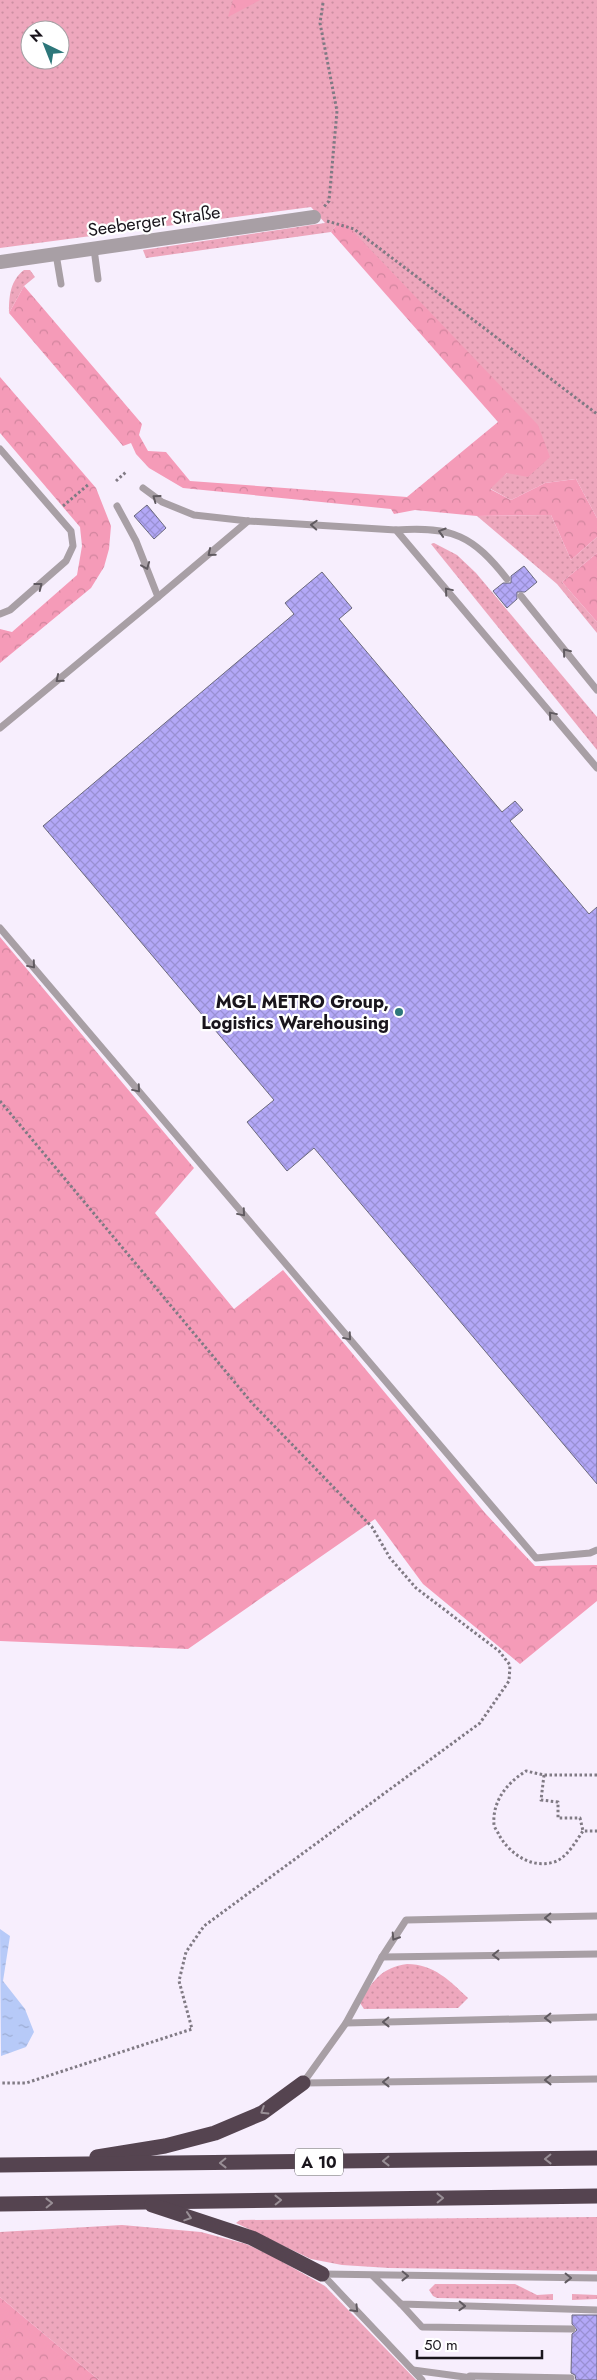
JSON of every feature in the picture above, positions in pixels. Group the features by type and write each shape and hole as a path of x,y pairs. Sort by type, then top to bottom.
{"highway":[{"path":"41,2165 166,2146 215,2133 262,2114 303,2082"},
{"name":"A 10","path":"0,2166 597,2158"},
{"name":"A 10","path":"0,2204 597,2196"},
{"path":"141,2201 252,2238 322,2274"}],"street":[{"name":"Seeberger Straße","path":"0,262 314,217"}],"lane":[{"path":"94,248 98,279"},
{"path":"56,254 60,284"},
{"path":"0,449 71,532 73,546 66,562 10,610 0,614"},
{"path":"143,488 162,502 181,511 248,521 396,530 434,529 470,541 488,555 507,579"},
{"path":"117,506 136,541 158,597"},
{"path":"0,728 248,521"},
{"path":"396,530 597,768"},
{"path":"521,596 597,690"},
{"path":"0,928 536,1558 590,1553 597,1550"},
{"path":"303,2082 346,2023 382,1956 406,1920 597,1916"},
{"path":"382,1956 597,1954"},
{"path":"346,2023 597,2017"},
{"path":"303,2082 597,2080"},
{"path":"322,2274 597,2278"},
{"path":"322,2274 422,2380"},
{"path":"373,2276 422,2327 572,2329"},
{"path":"401,2304 597,2310"},
{"path":"413,2370 472,2378 571,2378"}],"path":[{"path":"322,3 320,22 337,110 329,201 314,217 354,229 597,414"},
{"path":"116,481 126,472"},
{"path":"55,513 89,484"},
{"path":"0,1101 252,1403 372,1527 390,1558 416,1588 499,1651 510,1665 509,1681 480,1723 204,1926 186,1952 179,1981 192,2029 26,2083 0,2083"},
{"path":"544,1775 541,1800 558,1802 558,1818 580,1818 583,1831 568,1852 555,1862 534,1864 515,1855 503,1842 494,1826 498,1799 513,1780 526,1771 544,1775 597,1775"},
{"path":"583,1831 597,1831"}],"shaded area":[{"path":"0,0 597,0 597,518 576,479 545,483 511,500 489,488 507,473 549,457 338,223 331,232 146,258 143,250 325,223 311,207 0,248"},
{"path":"24,270 30,270 35,277 24,286 9,313 11,289 19,274"},
{"path":"551,515 571,560 597,537 597,553 562,582 597,622 597,633 557,584 477,516"},
{"path":"434,543 457,555 476,573 597,717 597,750 431,544"},
{"path":"407,1964 433,1970 448,1980 468,1998 458,2008 364,2009 360,2003 373,1982 391,1968"},
{"path":"597,2217 597,2271 389,2268 342,2265 311,2259 236,2223 240,2220"},
{"path":"122,2225 201,2232 246,2244 272,2256 325,2286 416,2380 99,2380 0,2297 0,2232"},
{"path":"435,2284 515,2284 537,2295 553,2294 553,2300 437,2298 429,2290"},
{"path":"572,2294 597,2295 597,2299 572,2300"}],"green space":[{"path":"233,0 260,0 228,17"},
{"path":"338,223 346,224 538,425 550,457 528,477 507,473 490,489 511,500 545,483 576,479 597,518 597,537 571,560 551,515 477,516 415,510 394,514 391,509 183,488 149,468 136,454 131,443 123,446 9,313 24,286 142,424 139,435 148,451 166,452 190,481 407,497 498,422 331,232"},
{"path":"0,377 96,488 111,526 109,549 104,567 91,588 0,663 0,629 12,632 77,575 82,546 80,527 0,433"},
{"path":"597,553 597,622 562,582"},
{"path":"0,937 194,1168 155,1213 234,1309 283,1270 485,1513 535,1566 597,1565 597,1601 520,1664 423,1584 375,1519 188,1649 0,1641"},
{"path":"0,2297 99,2380 0,2380"}],"water":[{"path":"0,1929 10,1936 3,1981 25,2009 34,2032 26,2047 1,2056"}],"building":[{"path":"147,505 166,528 154,539 134,516"},
{"path":"524,566 537,582 525,592 517,592 517,599 507,608 493,591 503,583 511,583 511,576"},
{"name":"MGL METRO Group, Logistics Warehousing","path":"322,572 352,608 339,619 502,812 515,801 523,810 510,821 589,914 597,907 597,1484 314,1148 287,1171 247,1122 274,1100 43,826 294,614 285,603"},
{"path":"572,2315 597,2315 597,2380 576,2380 575,2375 571,2373 572,2334 577,2330 572,2324"}],"place":[{"name":"MGL METRO Group, Logistics Warehousing","path":"399,1012"}]}
